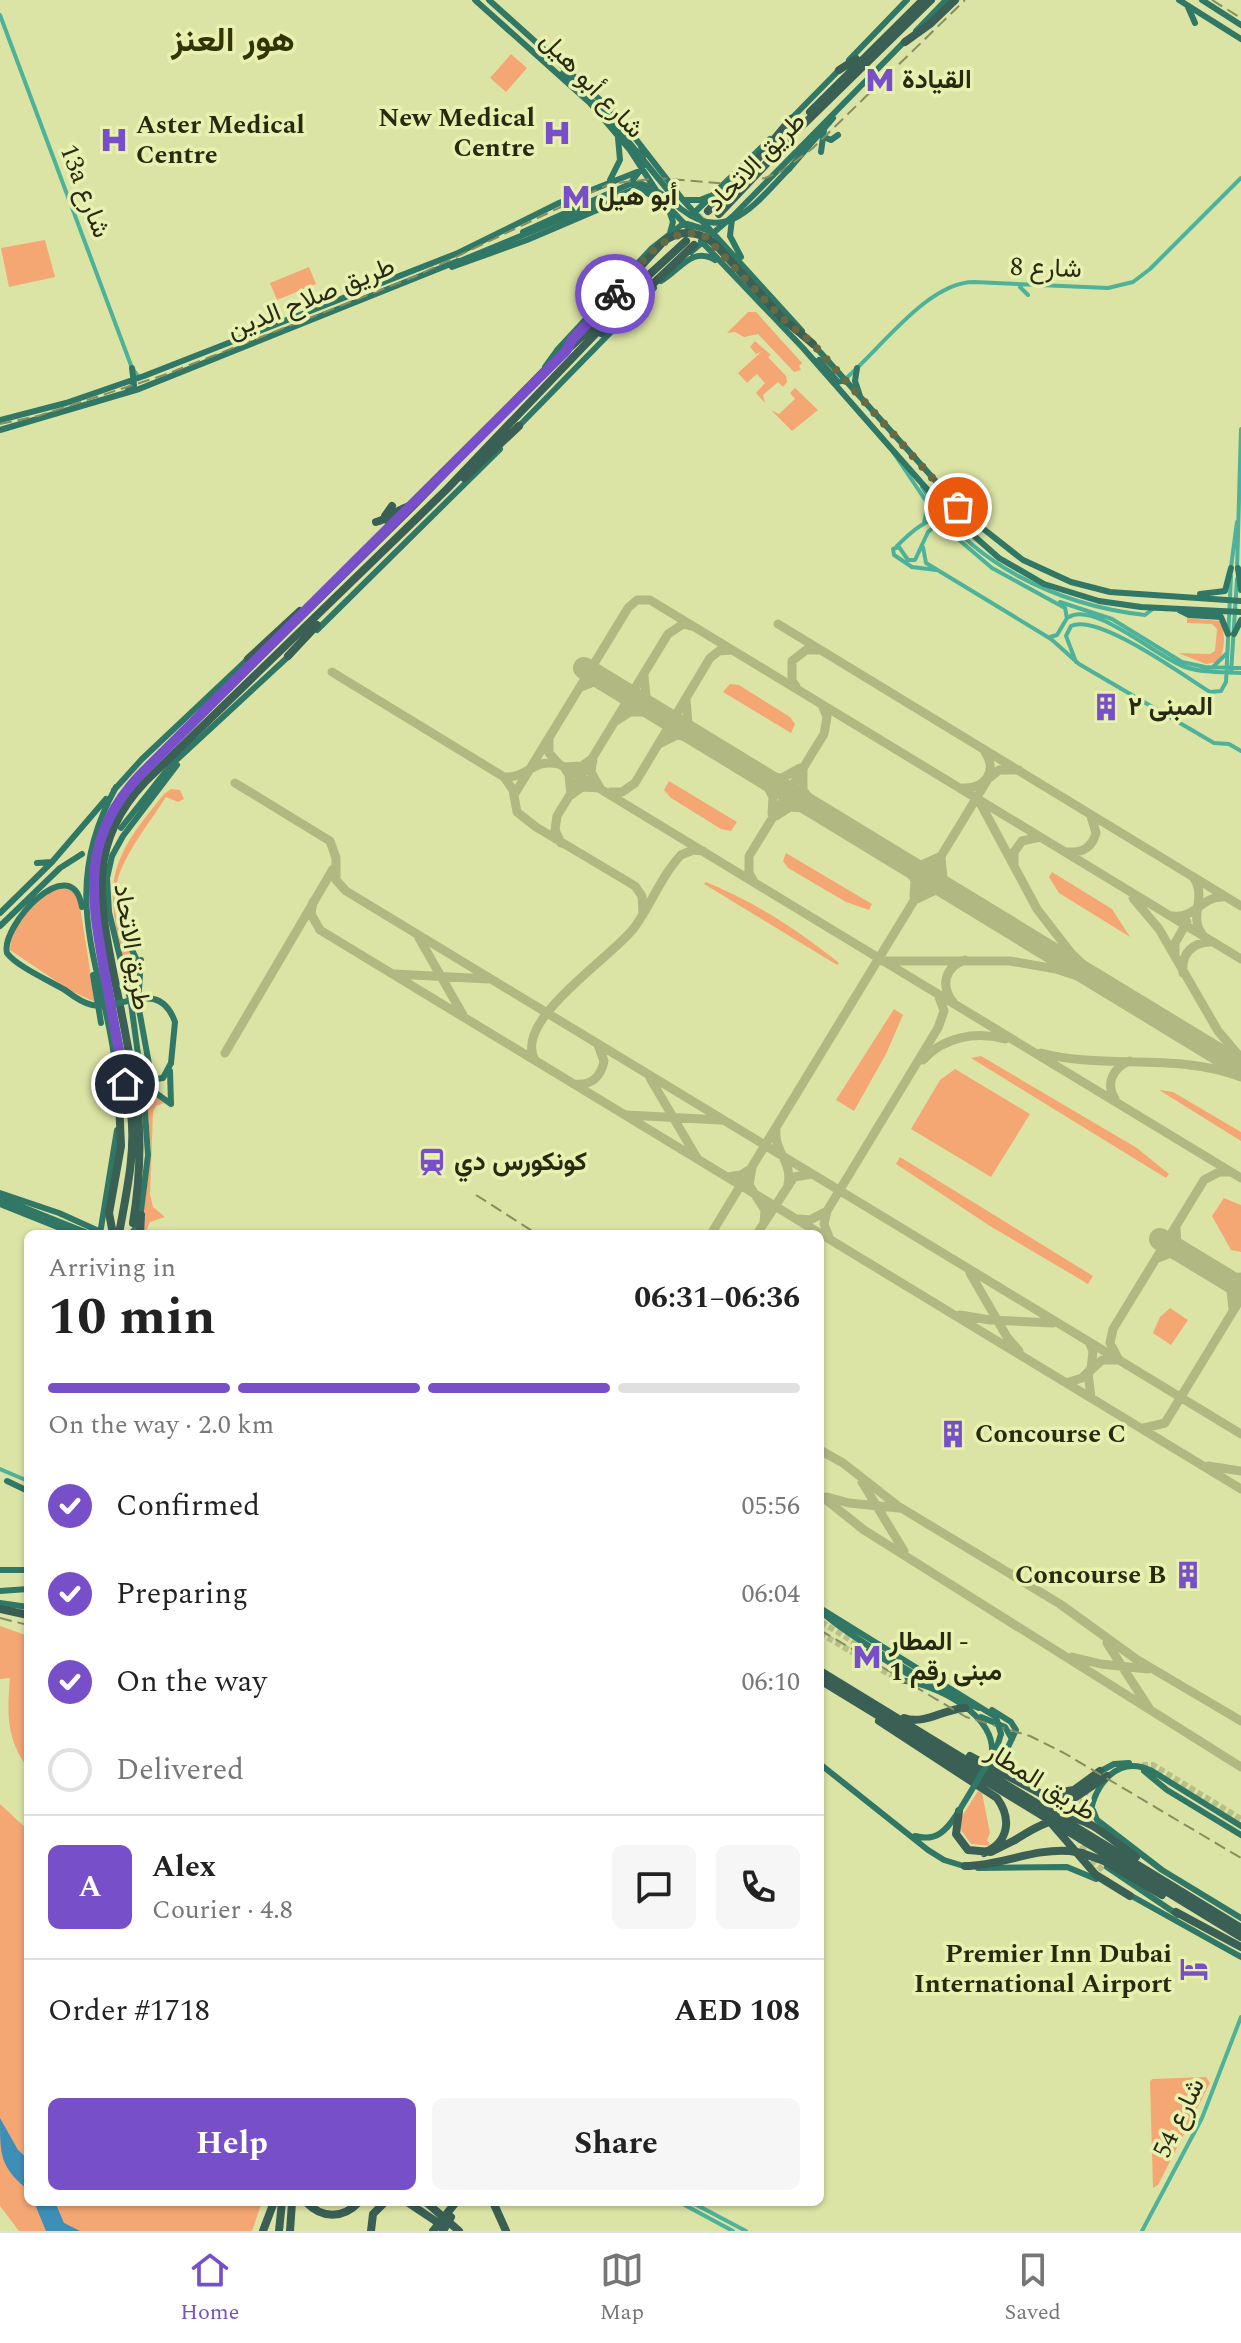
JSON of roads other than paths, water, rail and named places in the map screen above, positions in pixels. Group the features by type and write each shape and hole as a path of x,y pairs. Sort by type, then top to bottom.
{"highway":[{"path":"839,70 859,56 920,0"},
{"name":"طريق الاتحاد","path":"715,214 920,0"},
{"name":"طريق الاتحاد","path":"715,214 931,0"},
{"path":"904,28 939,0"},
{"path":"905,42 955,0"},
{"path":"715,214 791,119"},
{"path":"566,351 572,340 663,242 675,234 690,233 705,236 717,246 808,346"},
{"name":"طريق الاتحاد","path":"105,1230 131,1155 123,1100 125,1084 92,898 94,861 105,826 117,804 140,775 414,505 543,372 594,326 640,275 690,242"},
{"name":"طريق الاتحاد","path":"138,1230 140,1133 100,889 103,857 118,816 145,782 340,596 447,489 556,373 571,363 690,242"},
{"path":"447,489 519,426"},
{"path":"376,522 387,520 403,508 414,505"},
{"path":"387,520 385,516 392,506"},
{"path":"288,656 340,596"},
{"path":"248,659 304,608 318,601"},
{"path":"124,1027 145,1103"},
{"path":"108,1033 125,1084"},
{"path":"105,1230 121,1146 123,1100"},
{"path":"0,1606 24,1614"},
{"name":"طريق المطار","path":"824,1673 1241,1928"},
{"name":"طريق المطار","path":"824,1682 1241,1937"},
{"path":"847,1695 889,1727 997,1798 1006,1815 1005,1834 997,1847 984,1853"},
{"path":"875,1705 916,1721 965,1708"},
{"path":"924,1735 1007,1775 1040,1796 1065,1800 1081,1795 1107,1773"},
{"path":"1005,1791 1055,1827 1096,1875 1133,1892"},
{"path":"959,1811 956,1829 961,1843 968,1850 984,1853 1046,1822 1071,1817 1091,1823 1200,1904"},
{"path":"965,1866 995,1864 1044,1851 1082,1853 1110,1864 1210,1919"},
{"path":"1176,1912 1241,1947"},
{"path":"263,2231 272,2206"},
{"path":"279,2231 282,2206"},
{"path":"290,2231 292,2206"},
{"path":"311,2206 333,2215 354,2206"},
{"path":"371,2231 373,2214 381,2206"},
{"path":"412,2206 444,2230"},
{"path":"421,2206 444,2230"},
{"path":"431,2206 459,2231"},
{"path":"433,2231 455,2206"},
{"path":"444,2230 457,2206"},
{"path":"497,2206 506,2230"}],"main road":[{"name":"شارع أبو هيل","path":"475,0 550,65 615,131 663,201 684,223 690,242 712,252 808,346"},
{"name":"شارع أبو هيل","path":"489,0 585,85 638,140 692,213 715,232 742,263"},
{"name":"طريق الاتحاد","path":"121,828 165,771 459,490 661,281 690,242 715,232 733,216 946,0"},
{"path":"1202,0 1241,25"},
{"name":"طريق الاتحاد","path":"543,372 558,349 670,233 791,119 904,2"},
{"path":"1183,2 1195,23"},
{"path":"1183,2 1241,39"},
{"path":"1225,15 1241,19"},
{"path":"550,65 585,91 692,213 701,229"},
{"path":"453,264 632,189 656,191 713,224 737,218 824,133 834,114"},
{"path":"606,184 620,160 620,142 615,131"},
{"path":"824,133 829,140 838,135"},
{"path":"821,152 824,133"},
{"path":"630,184 642,170 644,156 638,140"},
{"path":"642,170 658,171 672,185"},
{"name":"طريق صلاح الدين","path":"139,378 401,272 478,245 559,203 642,170"},
{"path":"683,200 705,198 725,183"},
{"path":"630,184 655,189"},
{"name":"طريق صلاح الدين","path":"0,430 139,389 314,321 453,264 630,184"},
{"path":"433,271 477,260 637,193 647,193 663,201"},
{"path":"669,208 673,222 670,233"},
{"path":"733,216 730,236 742,263"},
{"path":"684,223 715,232"},
{"path":"690,242 701,229"},
{"path":"712,252 711,242 719,241 742,263 892,450 957,522 999,558 1064,595 1154,608 1235,612"},
{"path":"661,281 695,255 705,255 722,265"},
{"path":"369,303 372,295"},
{"path":"169,377 177,370 221,353 223,346"},
{"path":"808,346 844,380 967,516 1023,560 1053,575 1096,589 1138,595 1236,600"},
{"path":"132,368 139,378 143,398"},
{"path":"857,368 855,381 861,399"},
{"path":"91,405 130,390 139,378"},
{"path":"0,420 139,378"},
{"path":"1180,597 1224,592 1234,568"},
{"path":"1234,568 1241,590"},
{"path":"1099,601 1106,609"},
{"path":"1176,609 1189,615 1221,617 1231,634 1241,620"},
{"path":"0,913 52,862 116,787 248,659"},
{"path":"29,904 6,929 5,949 13,959 92,1005 145,998 161,1003 175,1022 171,1104 157,1095 146,1080 135,1028 121,961 109,912 107,878 117,846 168,774 204,736"},
{"path":"87,925 85,881 88,854 96,828 116,787"},
{"path":"0,928 60,868 82,854"},
{"path":"37,863 52,862"},
{"path":"17,884 18,895"},
{"path":"0,928 48,888 68,885 79,896 123,1100 104,1230"},
{"path":"121,961 130,967 135,964 136,958 130,946"},
{"path":"92,952 101,1023"},
{"path":"141,960 138,1004 151,1075 156,1079 163,1078 171,1063"},
{"path":"133,1230 138,1220 148,1155 135,1028"},
{"path":"0,1196 94,1230"},
{"path":"0,1196 98,1230"},
{"path":"79,1221 96,1220 106,1202"},
{"path":"0,1204 64,1230"},
{"path":"9,1482 24,1488"},
{"path":"0,1570 24,1570"},
{"path":"0,1591 24,1589"},
{"path":"0,1606 24,1607"},
{"path":"824,1610 996,1717 1001,1734 998,1749 948,1829 937,1836 923,1838 905,1830"},
{"path":"824,1622 966,1703 987,1710"},
{"path":"824,1622 908,1674 918,1674"},
{"path":"893,1659 905,1659"},
{"path":"901,1676 923,1683 974,1714 1003,1725 1012,1739"},
{"path":"964,1696 975,1698 1014,1725 1016,1730 1003,1758 1007,1775"},
{"path":"974,1714 990,1731 993,1747 991,1758"},
{"path":"1088,1788 1124,1763 1135,1765"},
{"path":"1090,1815 1092,1802 1107,1773 1128,1766 1148,1769 1241,1826"},
{"path":"824,1767 944,1860 965,1866 1067,1867 1176,1912 1223,1947"},
{"path":"1107,1773 1130,1768 1143,1770 1167,1790 1241,1835"},
{"path":"1092,1802 1097,1820 1162,1870 1241,1918"},
{"path":"1106,1870 1133,1892 1241,1957"}],"street":[{"name":"13a شارع","path":"0,15 132,368"},
{"name":"شارع 8","path":"844,380 939,292 954,284 974,282 1108,288 1133,282 1150,269 1241,178"},
{"path":"1018,286 1028,295"},
{"path":"1213,667 1221,662 1227,652 1235,612 1234,568 1241,429"},
{"path":"892,450 900,467 927,502 929,512 924,523"},
{"path":"917,478 945,520 995,562 1064,595 1106,609 1147,615 1154,608"},
{"path":"938,571 909,565 893,554 896,547 924,523 935,518 945,520"},
{"path":"896,547 908,560 915,560 929,530 935,526 943,527 999,572 1066,609 1067,618"},
{"path":"904,553 909,537"},
{"path":"923,547 924,561 1048,637 1076,663 1214,743 1229,744 1241,751"},
{"path":"1046,597 1112,619 1182,662 1229,670"},
{"path":"1048,637 1058,634 1067,618 1075,613 1097,618 1180,665 1241,670"},
{"path":"1076,663 1066,636 1071,626 1083,623 1120,638 1210,692 1223,689 1232,657 1231,634"},
{"path":"1227,652 1229,670"},
{"path":"1232,657 1241,670"},
{"path":"0,1469 24,1479"},
{"path":"0,1476 9,1482"},
{"name":"شارع 54","path":"1142,2231 1202,2118 1241,2017"},
{"path":"686,2206 733,2231"},
{"path":"699,2206 746,2231"}],"water":[{"path":"0,2118 24,2155 24,2186 7,2167 0,2142"},
{"path":"36,2206 57,2206 64,2223 80,2231 46,2231"}],"tunnel":[{"path":"689,230 708,211"},
{"path":"824,1624 872,1653"},
{"path":"824,1635 899,1680"},
{"path":"1142,1765 1153,1765 1241,1819"},
{"path":"1076,1822 1086,1791"},
{"path":"1078,1837 1087,1856 1105,1872"}],"railway":[{"path":"0,424 38,416 164,375 414,277 609,184 659,178 729,184 765,178 782,171 813,148 965,0"},
{"path":"1212,0 1241,18"},
{"path":"476,1195 531,1230"},
{"path":"0,1618 24,1624"},
{"path":"824,1632 966,1717 1030,1736 1064,1753 1241,1858"}],"place":[{"name":"القيادة","path":"880,80"},
{"name":"New Medical Centre","path":"557,133"},
{"name":"Aster Medical Centre","path":"114,140"},
{"name":"أبو هيل","path":"576,197"},
{"name":"المبنى ٢","path":"1106,707"},
{"name":"كونكورس دي","path":"432,1162"},
{"name":"Concourse C","path":"953,1434"},
{"name":"Concourse B","path":"1188,1575"},
{"name":"المطار - مبنى رقم 1","path":"867,1657"},
{"name":"Premier Inn Dubai International Airport","path":"1194,1969"}],"district":[{"name":"هور العنز","path":"233,41"}]}
